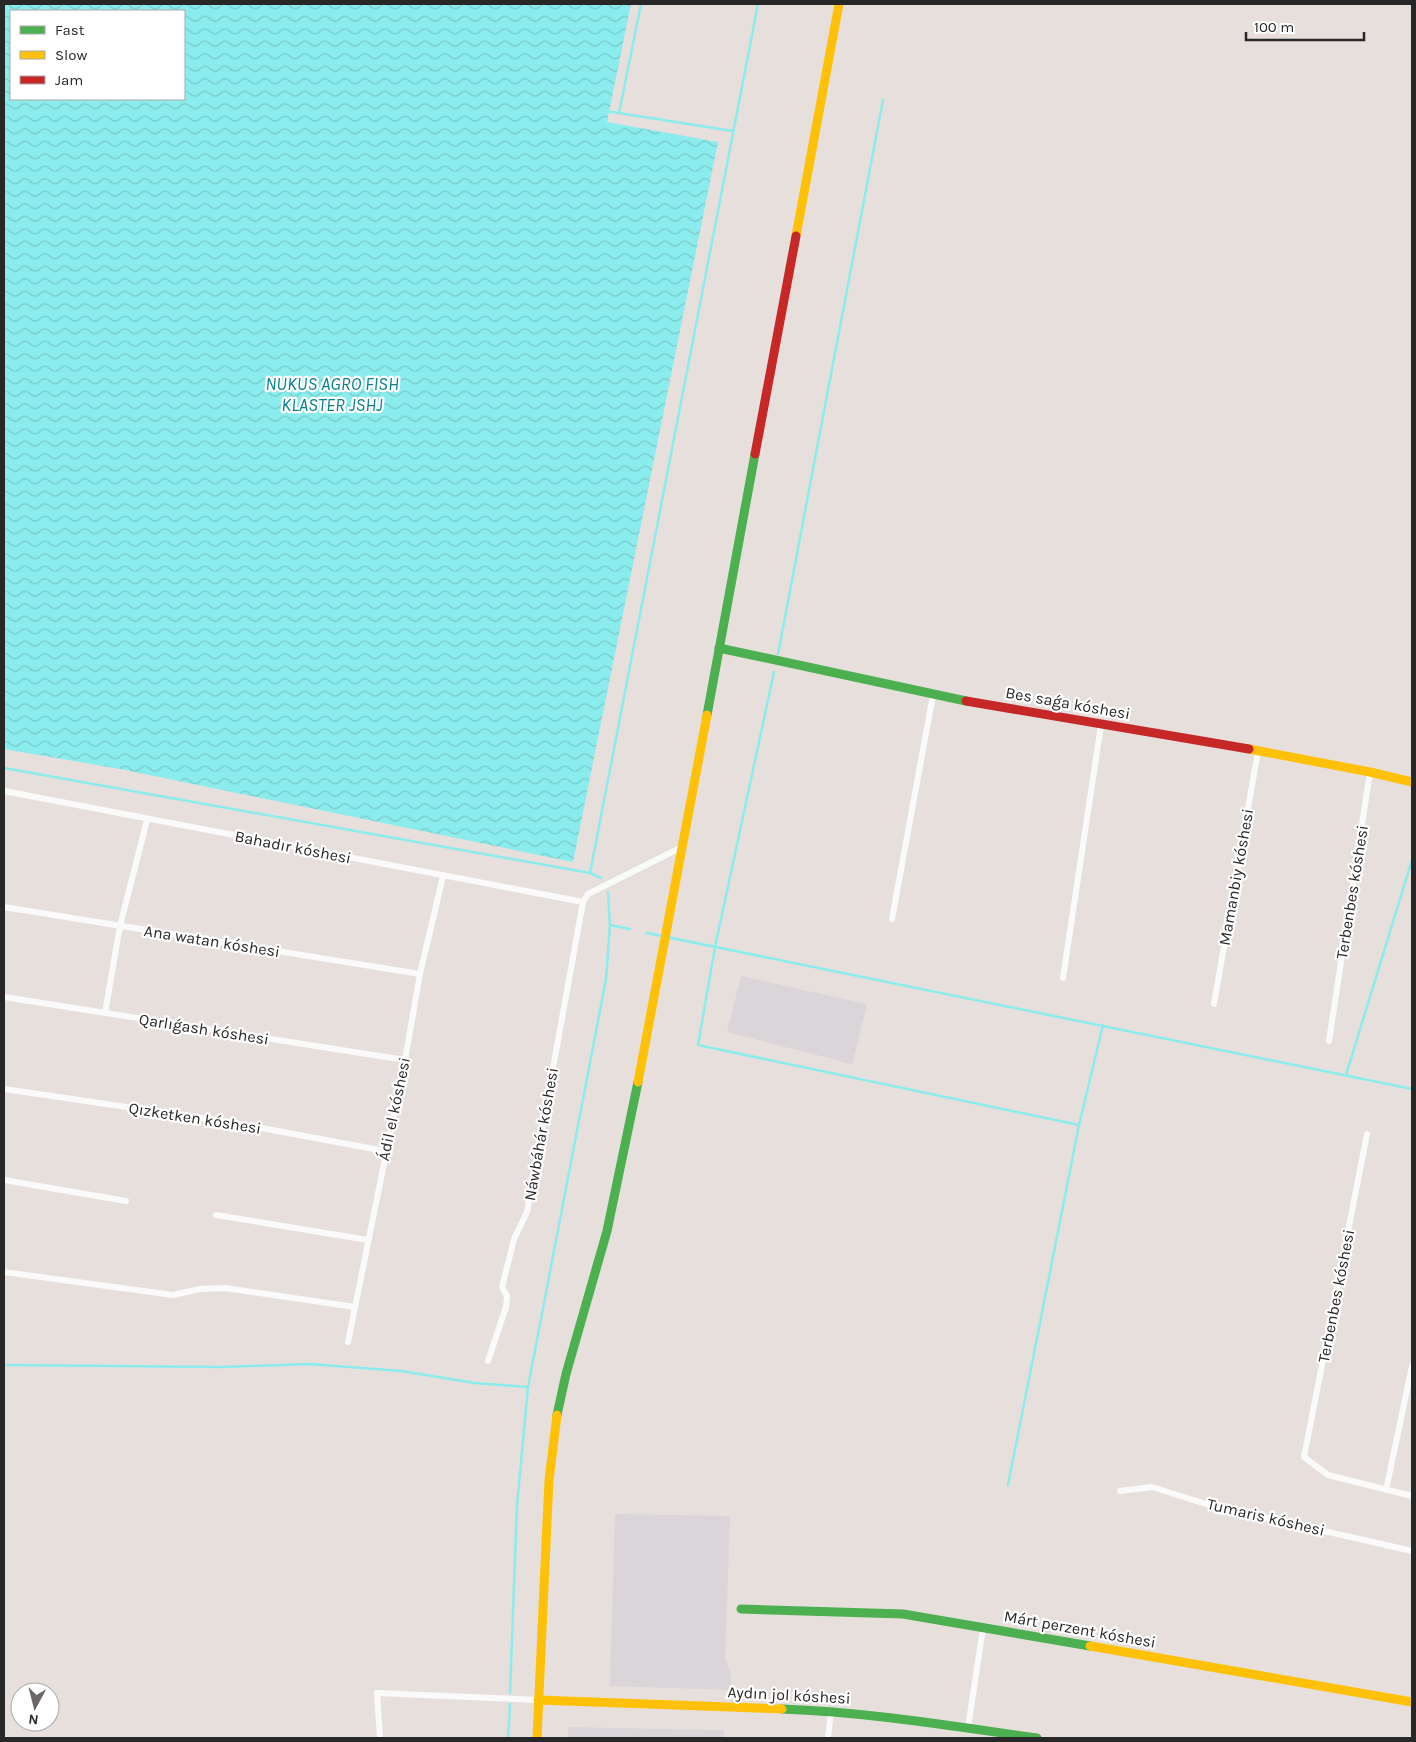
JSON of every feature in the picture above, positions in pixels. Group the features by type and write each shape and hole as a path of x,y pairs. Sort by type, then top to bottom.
{"street":[{"path":"537,1738 549,1480 555,1424 566,1374 607,1231 641,1070 839,4"},
{"name":"Bes saǵa kóshesi","path":"719,648 933,695 1258,751 1370,772 1412,782"},
{"path":"892,919 933,695"},
{"path":"1063,978 1101,725"},
{"name":"Mamanbiy kóshesi","path":"1214,1004 1258,751"},
{"name":"Terbenbes kóshesi","path":"1329,1041 1370,772"},
{"name":"Bahadır kóshesi","path":"4,791 147,820 583,902"},
{"path":"105,1013 120,926 147,820"},
{"path":"583,902 588,894 682,847"},
{"name":"Ádil el kóshesi","path":"348,1342 405,1060 420,974 443,876"},
{"name":"Náwbáhár kóshesi","path":"488,1361 506,1307 507,1296 502,1288 512,1245 526,1212 583,902"},
{"name":"Ana watan kóshesi","path":"4,907 420,974"},
{"name":"Qarlıǵash kóshesi","path":"4,997 405,1060"},
{"name":"Qızketken kóshesi","path":"4,1089 229,1122 386,1151"},
{"name":"Terbenbes kóshesi","path":"1367,1134 1304,1457 1328,1475 1386,1490"},
{"path":"4,1180 126,1201"},
{"path":"216,1215 368,1240"},
{"path":"4,1272 172,1295 200,1288 225,1288 355,1307"},
{"path":"1412,1366 1386,1490 1412,1496"},
{"name":"Tumaris kóshesi","path":"1120,1491 1152,1487 1206,1504 1412,1551"},
{"name":"Márt perzent kóshesi","path":"741,1609 903,1614 1412,1702"},
{"path":"968,1728 983,1628"},
{"path":"380,1738 377,1693 538,1700"},
{"name":"Aydın jol kóshesi","path":"538,1700 831,1711 968,1728 989,1735 1037,1738"},
{"path":"828,1738 831,1711"}],"shaded area":[{"path":"741,976 867,1004 852,1064 727,1032"},
{"path":"615,1514 730,1516 725,1658 731,1675 731,1690 610,1686"},
{"path":"568,1727 724,1730 723,1738 568,1738"}],"water":[{"name":"NUKUS AGRO FISH KLASTER JSHJ","path":"4,4 631,4 607,122 718,142 573,862 120,769 4,749"}],"waterway":[{"path":"619,113 641,4"},
{"path":"590,873 758,4"},
{"path":"778,654 883,100"},
{"path":"606,111 733,131"},
{"path":"774,672 715,947 698,1045 1079,1125 1008,1485"},
{"path":"4,768 590,873 601,878"},
{"path":"1346,1075 1412,860"},
{"path":"608,892 610,925"},
{"path":"510,1693 517,1505 528,1387 606,979 610,925 630,929"},
{"path":"647,933 1412,1089"},
{"path":"1079,1125 1103,1025"},
{"path":"4,1365 223,1367 310,1364 401,1371 475,1383 528,1387"},
{"path":"508,1738 510,1704"}],"traffic: fast":[{"path":"707,715 755,454"},
{"path":"719,648 966,701"},
{"path":"557,1415 566,1374 607,1231 638,1082"},
{"path":"741,1609 903,1614 1090,1646"},
{"path":"782,1709 878,1716 1037,1738"}],"traffic: slow":[{"path":"796,236 839,4"},
{"path":"638,1082 707,715"},
{"path":"1249,749 1412,782"},
{"path":"537,1738 549,1480 557,1415"},
{"path":"1090,1646 1412,1702"},
{"path":"538,1700 782,1709"}],"traffic: jam":[{"path":"755,454 796,236"},
{"path":"966,701 1249,749"}]}
